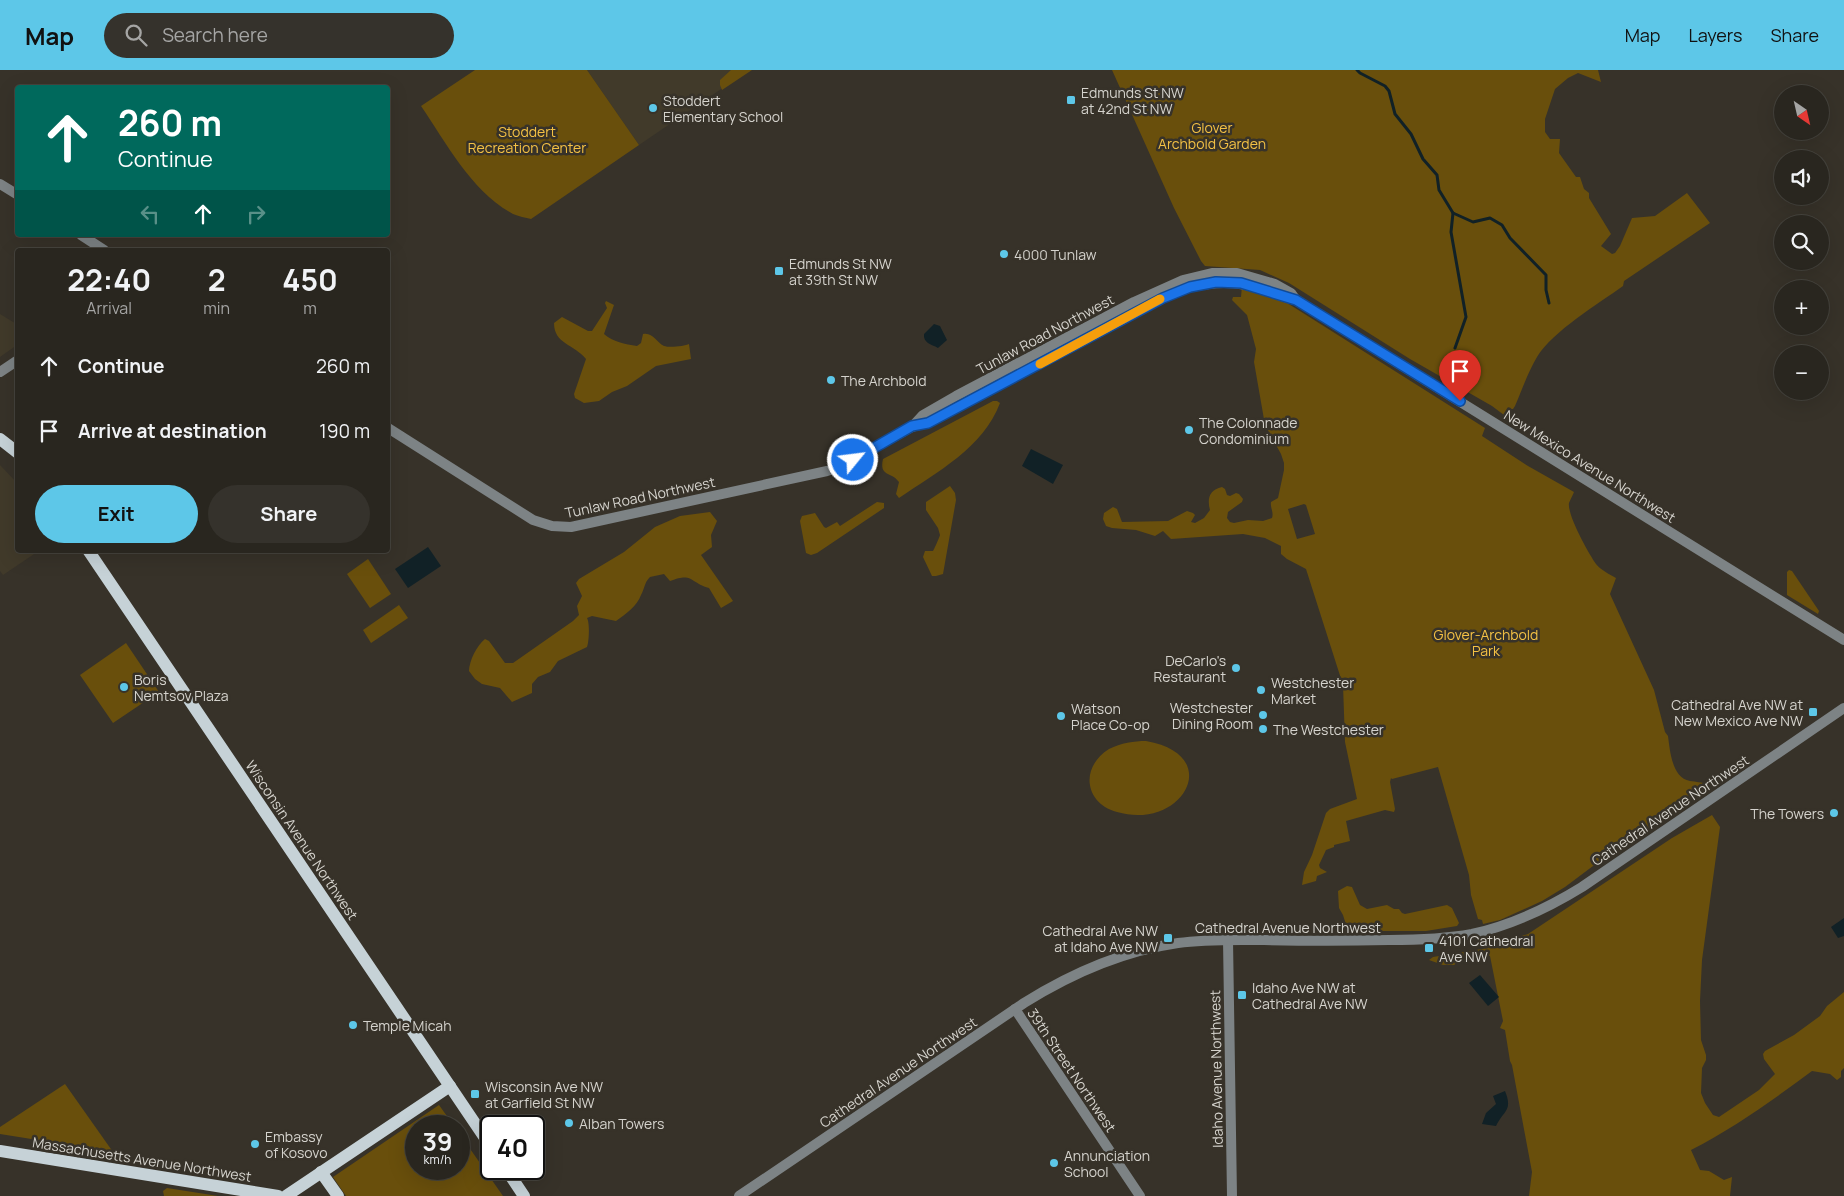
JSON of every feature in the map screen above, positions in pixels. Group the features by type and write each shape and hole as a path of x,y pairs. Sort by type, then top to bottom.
{"main road":[{"path":"0,439 15,451"},
{"name":"Wisconsin Avenue Northwest","path":"90,553 480,1131"},
{"path":"286,1196 450,1086"},
{"name":"Massachusetts Avenue Northwest","path":"0,1151 278,1196"},
{"path":"321,1172 338,1196"},
{"path":"513,1180 524,1196"}],"street":[{"path":"0,184 15,193"},
{"path":"83,237 101,248"},
{"name":"New Mexico Avenue Northwest","path":"1198,280 1241,283 1296,300 1844,640"},
{"name":"Tunlaw Road Northwest","path":"390,429 533,520 552,526 568,527 827,472 853,460 912,426 928,423 1198,280"},
{"path":"0,372 15,362"},
{"name":"Cathedral Avenue Northwest","path":"739,1196 1015,1009 1068,977 1122,955 1177,943 1228,940 1365,941 1436,938 1473,933 1522,918 1553,904 1582,887 1844,708"},
{"name":"Idaho Avenue Northwest","path":"1228,940 1232,1196"},
{"name":"39th Street Northwest","path":"1015,1009 1140,1196"}],"shaded area":[{"name":"Stoddert Elementary School","path":"587,70 749,70 639,145"},
{"path":"0,314 15,323 15,346 0,357"},
{"path":"934,324 940,326 947,340 938,348 928,343 924,337 924,334"},
{"path":"1031,449 1063,465 1053,484 1022,466"},
{"path":"0,465 15,481 15,553 36,553 3,575 0,571"},
{"path":"428,547 441,566 408,588 395,569"},
{"path":"1844,918 1844,936 1838,938 1831,927"},
{"path":"1480,975 1499,997 1488,1006 1469,983"},
{"path":"1505,1091 1508,1107 1496,1126 1482,1124 1486,1113 1496,1104 1493,1096"}],"green space":[{"name":"Stoddert Recreation Center","path":"475,70 587,70 639,145 531,219 513,214 498,204 472,180 450,151 421,106"},
{"path":"731,70 752,70 722,90 720,80"},
{"name":"Glover Archbold Garden","path":"1112,70 1598,70 1601,82 1578,73 1568,78 1555,89 1545,119 1545,132 1550,139 1560,139 1559,153 1576,177 1580,177 1584,189 1589,193 1589,198 1611,234 1601,246 1612,254 1615,253 1632,218 1655,216 1687,193 1710,223 1624,281 1623,286 1577,318 1554,337 1537,357 1515,406 1513,409 1510,409 1508,418 1492,406 1410,359 1289,283 1260,270 1205,266 1174,208"},
{"name":"Glover-Archbold Park","path":"1242,286 1284,301 1485,428 1482,436 1528,466 1574,492 1569,503 1571,516 1596,564 1616,578 1610,594 1654,690 1665,732 1668,736 1673,763 1679,775 1684,779 1707,784 1702,791 1542,901 1500,920 1483,924 1482,920 1478,919 1471,895 1469,875 1438,767 1391,778 1394,812 1385,810 1346,821 1350,841 1334,845 1334,847 1326,850 1319,865 1320,868 1327,872 1317,876 1316,881 1302,885 1304,872 1312,855 1326,813 1330,809 1357,799 1345,742 1343,685 1306,569 1287,559 1281,554 1281,546 1265,538 1243,534 1171,539 1163,531 1155,536 1136,530 1112,528 1106,526 1103,519 1104,513 1113,507 1117,509 1122,522 1168,521 1187,511 1195,515 1191,522 1195,523 1204,518 1210,510 1209,499 1214,490 1222,487 1227,495 1230,496 1236,493 1243,499 1242,502 1228,512 1227,518 1230,522 1263,521 1272,518 1271,502 1278,498 1284,463 1265,425 1254,362 1256,349 1247,315 1232,300 1233,297 1241,297","holes":["1306,505 1315,534 1297,539 1288,509"]},
{"path":"606,301 614,305 604,334 608,337 619,342 637,346 641,343 643,334 649,334 664,346 689,344 691,359 656,366 627,386 612,392 599,401 584,403 575,398 574,394 586,359 561,340 557,335 554,323 562,317 588,331 592,331 607,308"},
{"path":"993,401 1000,403 992,419 971,446 957,458 899,498 896,494 899,482 884,471 883,459"},
{"path":"950,486 955,493 956,500 943,574 932,576 923,557 925,551 933,551 940,535 938,528 926,510 926,502"},
{"path":"877,502 884,503 884,508 817,553 811,555 806,553 800,521 802,516 815,513 824,527 826,528 837,522 840,526"},
{"path":"710,512 717,521 711,535 712,547 701,555 733,601 721,608 709,588 691,579 683,577 670,581 664,574 650,577 637,603 616,621 592,616 587,618 589,632 587,647 558,661 550,672 538,677 532,684 532,693 512,702 500,688 482,684 469,671 474,654 485,639 489,641 505,663 513,663 579,615 577,606 582,596 576,583 579,579 624,552 655,527 680,516"},
{"path":"368,559 391,594 370,608 347,574"},
{"path":"1789,570 1792,571 1819,611 1818,614 1787,595 1787,572"},
{"path":"399,605 408,618 371,643 363,630"},
{"name":"Boris Nemtsov Plaza","path":"126,643 159,692 113,723 80,675"},
{"path":"1146,741 1170,749 1184,761 1189,775 1186,789 1176,802 1160,811 1140,815 1117,812 1106,807 1092,793 1090,774 1093,765 1109,749 1118,745"},
{"path":"1712,815 1720,827 1702,960 1701,1040 1706,1060 1702,1068 1701,1093 1705,1103 1713,1115 1719,1117 1759,1090 1775,1074 1764,1059 1763,1054 1765,1051 1794,1035 1820,1016 1827,1006 1844,992 1844,1068 1841,1071 1841,1077 1837,1080 1830,1074 1812,1071 1753,1113 1691,1150 1700,1170 1709,1171 1724,1180 1732,1177 1730,1196 1529,1196 1532,1172 1505,1030 1500,1028 1503,1021 1490,956 1478,954 1467,956 1454,965 1443,965 1429,960 1433,957 1488,948 1488,946 1528,934 1672,838"},
{"path":"1347,886 1352,887 1360,905 1367,909 1387,905 1394,909 1399,909 1405,914 1447,905 1452,908 1459,923 1457,926 1426,931 1348,931 1339,908 1338,891"},
{"path":"65,1084 113,1152 0,1134 0,1127"},
{"path":"439,1105 446,1115 424,1115"},
{"path":"405,1128 405,1180 470,1180 470,1149 480,1163 480,1180 492,1180 503,1196 346,1196 333,1177"},
{"path":"167,1188 218,1196 164,1196 163,1191"}],"waterway":[{"path":"1357,70 1385,86 1389,91 1395,114 1411,134 1423,159 1437,175 1439,190 1453,213 1451,232 1466,317 1455,348"},
{"path":"1453,213 1473,222 1490,218 1502,225 1510,238 1546,275 1546,290 1549,303"}],"slow traffic":[{"path":"1040,364 1160,299"}],"place":[{"name":"Edmunds St NW at 42nd St NW","path":"1071,100"},
{"name":"Stoddert Elementary School","path":"653,108"},
{"name":"4000 Tunlaw","path":"1004,254"},
{"name":"Edmunds St NW at 39th St NW","path":"779,271"},
{"name":"The Archbold","path":"831,380"},
{"name":"The Colonnade Condominium","path":"1189,430"},
{"name":"DeCarlo's Restaurant","path":"1236,668"},
{"name":"Boris Nemtsov Plaza","path":"124,687"},
{"name":"Westchester Market","path":"1261,690"},
{"name":"Cathedral Ave NW at New Mexico Ave NW","path":"1813,712"},
{"name":"Westchester Dining Room","path":"1263,715"},
{"name":"Watson Place Co-op","path":"1061,716"},
{"name":"The Westchester","path":"1263,729"},
{"name":"The Towers","path":"1834,813"},
{"name":"Cathedral Ave NW at Idaho Ave NW","path":"1168,938"},
{"name":"4101 Cathedral Ave NW","path":"1429,948"},
{"name":"Idaho Ave NW at Cathedral Ave NW","path":"1242,995"},
{"name":"Temple Micah","path":"353,1025"},
{"name":"Wisconsin Ave NW at Garfield St NW","path":"475,1094"},
{"name":"Alban Towers","path":"569,1123"},
{"name":"Embassy of Kosovo","path":"255,1144"},
{"name":"Annunciation School","path":"1054,1163"}],"route":[{"path":"853,460 912,426 928,423 1031,370 1170,294 1200,284 1216,282 1241,283 1296,300 1460,401"}]}
